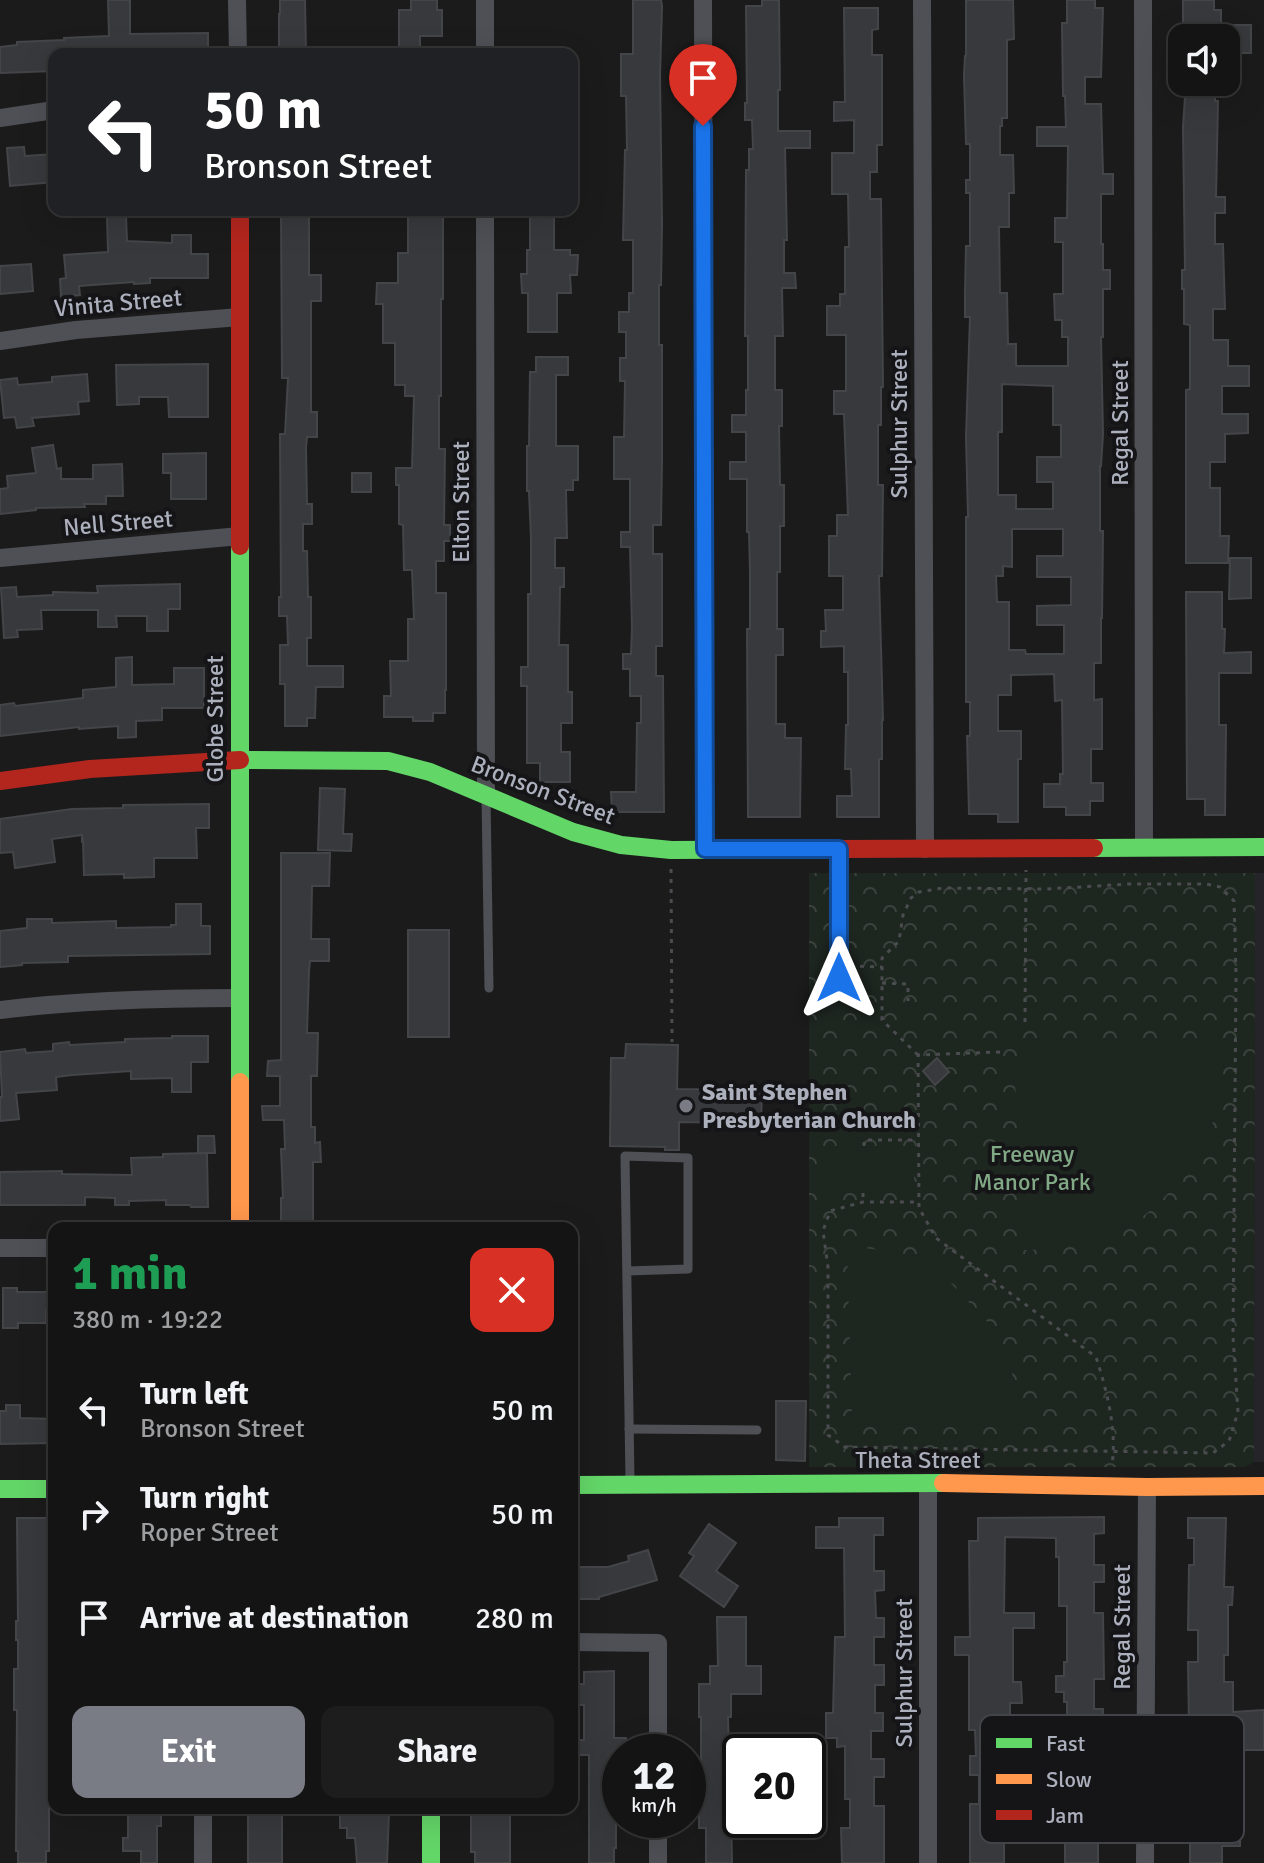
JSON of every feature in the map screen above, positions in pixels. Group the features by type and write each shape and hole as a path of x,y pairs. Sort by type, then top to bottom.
{"street":[{"path":"237,0 238,48"},
{"path":"485,0 485,48"},
{"path":"703,0 705,849"},
{"name":"Sulphur Street","path":"922,0 925,849"},
{"name":"Regal Street","path":"1143,0 1144,847"},
{"path":"0,118 48,111"},
{"name":"Globe Street","path":"240,216 240,1222"},
{"name":"Elton Street","path":"485,216 486,794"},
{"name":"Vinita Street","path":"0,341 76,330 240,317"},
{"name":"Nell Street","path":"0,558 240,536"},
{"name":"Bronson Street","path":"0,781 90,769 239,760 388,761 430,772 573,832 621,845 671,850 1264,847"},
{"path":"0,1010 55,1003 149,998 240,998"},
{"path":"0,1248 48,1248"},
{"name":"Sulphur Street","path":"928,1483 928,1863"},
{"name":"Theta Street","path":"578,1485 928,1483 1264,1486"},
{"name":"Regal Street","path":"1146,1715 1147,1487"},
{"path":"0,1489 48,1489"},
{"path":"578,1642 658,1643 658,1734"},
{"path":"203,1814 203,1863"},
{"path":"431,1814 431,1863"},
{"path":"658,1838 658,1863"},
{"name":"Regal Street","path":"1145,1843 1145,1863"}],"lane":[{"path":"486,794 489,988"},
{"path":"839,849 839,978"},
{"path":"627,1271 688,1269 688,1158 625,1156 630,1485"},
{"path":"629,1429 757,1430"}],"path":[{"path":"1025,1022 1026,848"},
{"path":"671,850 672,1042"},
{"path":"919,1202 863,1202 830,1211 823,1231 828,1267 828,1435 845,1447 1114,1451 1213,1453 1229,1441 1238,1412 1233,1336 1234,901 1220,887 1206,884 943,888 919,892 911,898 903,915 899,941 882,958 882,1020 918,1055 918,1140 919,1202 919,1208 936,1238 1096,1357 1106,1388 1114,1451 1112,1469"},
{"path":"839,966 882,967"},
{"path":"882,983 908,984 908,1001"},
{"path":"918,1055 1000,1052"},
{"path":"864,1146 864,1140 918,1140"},
{"path":"863,1193 863,1202"}],"shaded area":[{"path":"1255,873 1264,873 1264,1462 1254,1462"}],"green space":[{"name":"Freeway Manor Park","path":"809,873 1255,873 1254,1462 1245,1467 809,1467"},
{"path":"1035,1038 1224,1049 1224,1058 1219,1099 1210,1131 1183,1175 1160,1202 1132,1225 1107,1235 1072,1245 1024,1250 1014,1063 1024,1044"},
{"path":"820,1146 914,1147 914,1193 820,1192"},
{"path":"847,1245 927,1258 1000,1335 1027,1423 860,1425 852,1417"}],"building":[{"path":"108,0 130,0 130,34 208,33 208,48 48,48 48,71 0,73 0,47 17,45 17,42 109,36"},
{"path":"280,0 305,0 306,48 279,48"},
{"path":"411,0 437,0 437,10 442,10 442,36 420,36 420,48 399,48 399,10 411,10"},
{"path":"633,0 661,0 662,6 659,285 659,345 662,345 661,525 653,525 653,554 662,554 662,646 656,646 656,676 663,676 664,812 612,812 611,792 636,792 637,723 641,723 641,696 630,696 630,669 623,669 623,654 631,654 632,628 630,547 621,547 621,532 630,532 630,479 614,479 614,437 624,437 625,381 620,381 620,358 626,358 626,332 619,332 619,312 629,312 629,293 633,293 633,240 623,240 627,150 626,96 621,96 621,54 633,54"},
{"path":"762,0 779,0 778,131 810,131 810,148 785,148 787,240 784,240 784,273 795,273 796,288 782,288 783,336 775,336 775,390 782,390 780,485 784,485 784,526 780,526 780,572 777,572 777,629 783,629 783,655 776,655 776,724 785,724 785,738 801,738 800,817 748,817 747,629 750,629 750,572 747,479 730,479 730,462 746,462 746,432 732,432 732,415 746,415 748,390 748,336 745,336 746,170 749,170 749,149 753,149 752,120 745,120 746,6 762,6"},
{"path":"966,0 1013,0 1014,39 1007,40 1007,118 1002,118 1000,126 1000,155 1013,155 1014,193 1009,193 1009,227 999,227 1000,293 1007,293 1008,344 1016,344 1016,366 1068,366 1068,337 1062,337 1062,320 1055,320 1054,294 1063,294 1063,242 1055,242 1055,218 1067,218 1068,146 1037,146 1037,127 1066,127 1062,23 1067,23 1067,0 1095,0 1095,8 1103,8 1101,77 1085,77 1085,104 1101,104 1103,174 1113,174 1113,194 1101,194 1103,270 1110,270 1110,289 1103,289 1101,337 1101,663 1094,663 1094,700 1102,699 1102,749 1091,749 1091,783 1103,783 1103,801 1090,801 1090,815 1066,815 1066,807 1044,807 1044,784 1060,784 1060,774 1063,774 1062,700 1055,701 1054,674 1011,675 1011,695 998,695 998,731 1021,731 1018,822 998,822 998,814 969,814 966,437 970,317 965,317 965,293 966,246 970,246 970,193 966,193 966,180 970,180 970,144 966,144","holes":["1002,384 1053,386 1053,425 1061,425 1061,457 1037,457 1037,482 1053,482 1053,509 1016,509 1016,495 998,495","1012,529 1063,529 1063,556 1037,556 1037,577 1071,577 1071,605 1037,606 1037,625 1064,625 1064,654 1026,654 1025,650 1009,650 1009,602 997,602 996,576 1003,576 1003,566 1012,567"]},
{"path":"1183,0 1214,0 1214,10 1221,10 1221,24 1183,24"},
{"path":"844,8 878,8 878,29 872,30 872,55 882,55 882,145 877,145 877,172 870,172 870,199 881,199 883,387 881,425 878,425 878,485 883,485 882,576 879,576 883,720 879,817 837,817 837,796 852,796 851,769 845,769 848,672 844,672 844,646 821,647 821,631 826,631 825,610 843,610 843,576 829,576 829,536 837,536 837,515 848,515 844,414 834,414 834,391 846,391 846,335 827,335 827,306 840,306 840,294 845,294 845,247 849,247 848,194 832,194 832,153 854,153 854,120 834,121 834,102 845,102"},
{"path":"1240,25 1251,25 1251,53 1240,53"},
{"path":"1185,96 1215,96 1215,101 1218,101 1216,197 1225,197 1225,213 1215,213 1215,244 1223,244 1225,309 1213,309 1213,340 1228,340 1228,366 1249,366 1249,386 1222,386 1222,414 1248,414 1248,433 1225,434 1225,462 1210,462 1210,488 1220,488 1220,536 1229,536 1228,563 1186,563 1186,390 1190,389 1190,325 1184,324 1182,289 1182,270 1185,270"},
{"path":"24,147 25,156 48,154 48,183 10,186 7,148"},
{"path":"107,216 126,216 127,241 172,243 172,235 191,235 191,254 208,254 208,278 150,278 150,283 79,286 80,295 61,297 60,279 66,278 64,255 108,252"},
{"path":"281,216 309,216 309,275 321,275 321,301 311,301 311,412 317,412 317,437 307,437 306,447 307,504 312,504 312,524 303,524 308,597 311,597 307,666 343,666 343,687 316,687 315,718 307,718 307,726 285,726 285,684 280,684 280,645 288,645 287,616 279,616 280,434 285,434 288,378 282,378"},
{"path":"408,216 443,216 439,449 445,449 444,525 450,525 450,541 444,541 444,561 436,561 436,593 446,593 446,690 445,713 433,713 433,721 384,717 384,696 391,696 390,661 408,661 408,619 414,619 412,570 404,570 403,525 399,524 396,468 412,468 414,396 405,396 405,385 395,385 395,343 383,343 383,304 376,304 377,283 398,283 398,253 408,253"},
{"path":"530,216 554,216 554,250 570,250 570,255 578,255 577,275 570,275 571,293 557,293 557,332 528,332 528,293 522,293 521,274 527,274 527,250 530,250"},
{"path":"31,264 33,291 0,294 0,266"},
{"path":"536,357 568,357 568,375 556,375 556,446 578,446 578,480 573,480 573,490 566,490 567,538 555,538 555,568 564,568 564,587 560,587 559,645 568,645 568,692 572,692 572,723 561,723 561,752 570,752 570,782 540,782 540,763 527,763 527,686 521,686 521,667 528,667 531,538 527,446 530,372 536,372"},
{"path":"208,364 208,417 169,417 168,397 139,397 139,404 117,405 116,365"},
{"path":"87,374 89,401 78,402 79,414 32,418 34,426 17,428 15,417 4,418 0,380 17,378 18,385 52,382 52,377"},
{"path":"53,445 57,469 61,468 61,479 93,479 93,465 122,464 123,496 106,496 106,504 36,508 0,514 0,489 8,488 7,476 36,473 32,448"},
{"path":"206,453 206,499 171,499 171,473 163,473 163,454"},
{"path":"352,473 371,473 371,492 352,492"},
{"path":"1230,558 1251,558 1251,598 1229,599"},
{"path":"180,584 180,609 168,609 168,631 147,631 147,616 116,616 117,627 98,627 98,610 41,610 42,629 17,630 18,637 4,638 1,588 16,587 17,597 53,595 53,592 98,593 97,586"},
{"path":"1186,592 1222,592 1224,653 1251,652 1251,673 1219,673 1219,725 1226,725 1225,815 1205,815 1205,799 1187,799"},
{"path":"132,657 132,685 174,684 174,668 204,668 204,708 162,708 162,720 136,721 136,737 118,738 118,726 0,736 0,705 83,698 83,690 116,687 116,658"},
{"path":"320,788 345,789 343,834 352,834 351,851 318,850"},
{"path":"209,804 209,828 196,828 197,858 154,858 154,877 84,875 82,835 52,839 55,862 15,868 13,852 0,853 0,819 72,809 123,808 123,805"},
{"path":"281,853 330,853 329,886 312,886 311,939 329,939 329,961 310,961 309,971 307,1033 318,1033 317,1076 311,1076 311,1127 315,1127 315,1143 320,1142 321,1162 313,1162 313,1222 281,1222 284,1120 263,1120 262,1106 280,1106 280,1076 267,1076 268,1061 281,1060"},
{"path":"176,904 201,904 201,926 210,926 210,954 68,956 68,962 0,967 0,931 27,928 27,919 52,919 52,923 116,921 116,928 171,927 176,925"},
{"path":"408,930 449,930 449,1037 408,1037"},
{"path":"208,1036 208,1062 191,1062 191,1092 172,1092 172,1078 131,1079 131,1071 56,1077 57,1090 16,1093 19,1119 0,1121 0,1052 25,1049 26,1053 53,1051 53,1044 125,1042 125,1039"},
{"name":"Saint Stephen Presbyterian Church","path":"626,1044 678,1045 677,1089 762,1090 761,1123 679,1122 679,1150 610,1146 611,1058 625,1058"},
{"path":"937,1058 949,1072 935,1085 923,1071"},
{"path":"198,1136 214,1136 215,1153 198,1153"},
{"path":"207,1153 208,1207 166,1205 166,1200 129,1201 129,1205 115,1205 115,1198 85,1197 85,1205 0,1205 0,1172 62,1171 62,1174 132,1175 131,1158"},
{"path":"3,1288 17,1288 17,1292 48,1292 46,1323 18,1323 18,1328 3,1328"},
{"path":"776,1401 806,1401 805,1461 776,1460"},
{"path":"6,1405 20,1405 20,1418 48,1419 48,1443 0,1444 0,1411 6,1411"},
{"path":"1104,1517 1104,1533 1094,1534 1094,1565 1104,1565 1104,1582 1094,1582 1094,1613 1103,1613 1104,1679 1094,1679 1094,1709 1103,1709 1103,1715 1067,1715 1064,1692 1056,1692 1056,1676 1064,1676 1064,1662 1067,1662 1067,1606 1059,1606 1056,1538 1005,1537 1004,1613 1034,1613 1034,1628 1013,1628 1013,1682 1021,1682 1022,1703 1010,1703 1010,1715 980,1715 980,1843 1004,1843 1004,1863 970,1863 970,1804 979,1804 979,1775 970,1775 970,1756 976,1756 975,1730 969,1730 969,1655 955,1655 955,1637 970,1637 969,1541 978,1541 978,1518"},
{"path":"17,1518 48,1518 49,1851 46,1851 46,1863 18,1863 16,1851 17,1710 14,1710 14,1669 18,1669"},
{"path":"839,1518 883,1518 883,1535 874,1535 874,1571 884,1571 884,1590 875,1591 876,1618 884,1618 884,1637 874,1637 874,1665 884,1665 884,1685 875,1685 875,1713 883,1713 883,1731 871,1731 871,1759 884,1759 884,1777 874,1777 874,1806 884,1806 884,1863 842,1863 841,1828 850,1828 850,1799 845,1799 845,1746 837,1747 837,1738 826,1738 826,1713 833,1713 835,1637 845,1637 844,1548 816,1548 816,1527 839,1527"},
{"path":"1188,1518 1226,1518 1224,1587 1233,1587 1232,1605 1228,1605 1228,1655 1224,1655 1224,1682 1233,1682 1233,1712 1264,1710 1264,1750 1244,1750 1244,1715 1189,1715 1188,1662 1198,1662 1198,1630 1188,1630 1189,1565 1194,1565 1194,1538 1188,1538"},
{"path":"709,1524 736,1543 716,1571 738,1586 724,1607 680,1576 694,1556 689,1553"},
{"path":"648,1550 657,1580 599,1599 578,1599 578,1567 608,1567 629,1561 628,1556"},
{"path":"717,1617 746,1617 746,1666 761,1666 761,1694 731,1694 728,1734 722,1734 722,1838 732,1838 732,1863 706,1863 706,1734 701,1734 699,1684 710,1684 710,1666 718,1666"},
{"path":"614,1671 614,1734 602,1734 602,1838 616,1838 614,1863 589,1863 589,1755 578,1755 578,1740 584,1740 584,1705 578,1705 578,1684 584,1684 584,1672"},
{"path":"128,1814 161,1814 161,1826 157,1826 157,1863 141,1863 141,1851 123,1851 123,1838 128,1838"},
{"path":"248,1814 282,1814 282,1863 248,1863"},
{"path":"340,1814 389,1814 387,1863 357,1863 355,1838 347,1838 347,1828 340,1828"},
{"path":"471,1815 510,1815 510,1863 475,1863 475,1852 471,1852"},
{"path":"1065,1843 1098,1843 1098,1863 1065,1863"},
{"path":"1190,1843 1240,1843 1240,1846 1222,1846 1222,1863 1190,1863"}],"traffic: fast":[{"path":"240,546 240,1082"},
{"path":"240,760 388,761 430,772 573,832 621,845 671,850 839,849"},
{"path":"1094,848 1264,847"},
{"path":"578,1485 943,1483"},
{"path":"0,1489 48,1489"},
{"path":"431,1814 431,1863"}],"traffic: slow":[{"path":"240,1082 240,1222"},
{"path":"943,1483 1264,1486"}],"traffic: jam":[{"path":"240,216 240,546"},
{"path":"0,781 90,769 240,760"},
{"path":"839,849 1094,848"}],"place":[{"name":"Saint Stephen Presbyterian Church","path":"686,1106"}],"route":[{"path":"703,126 705,849 839,849 839,978"}]}
